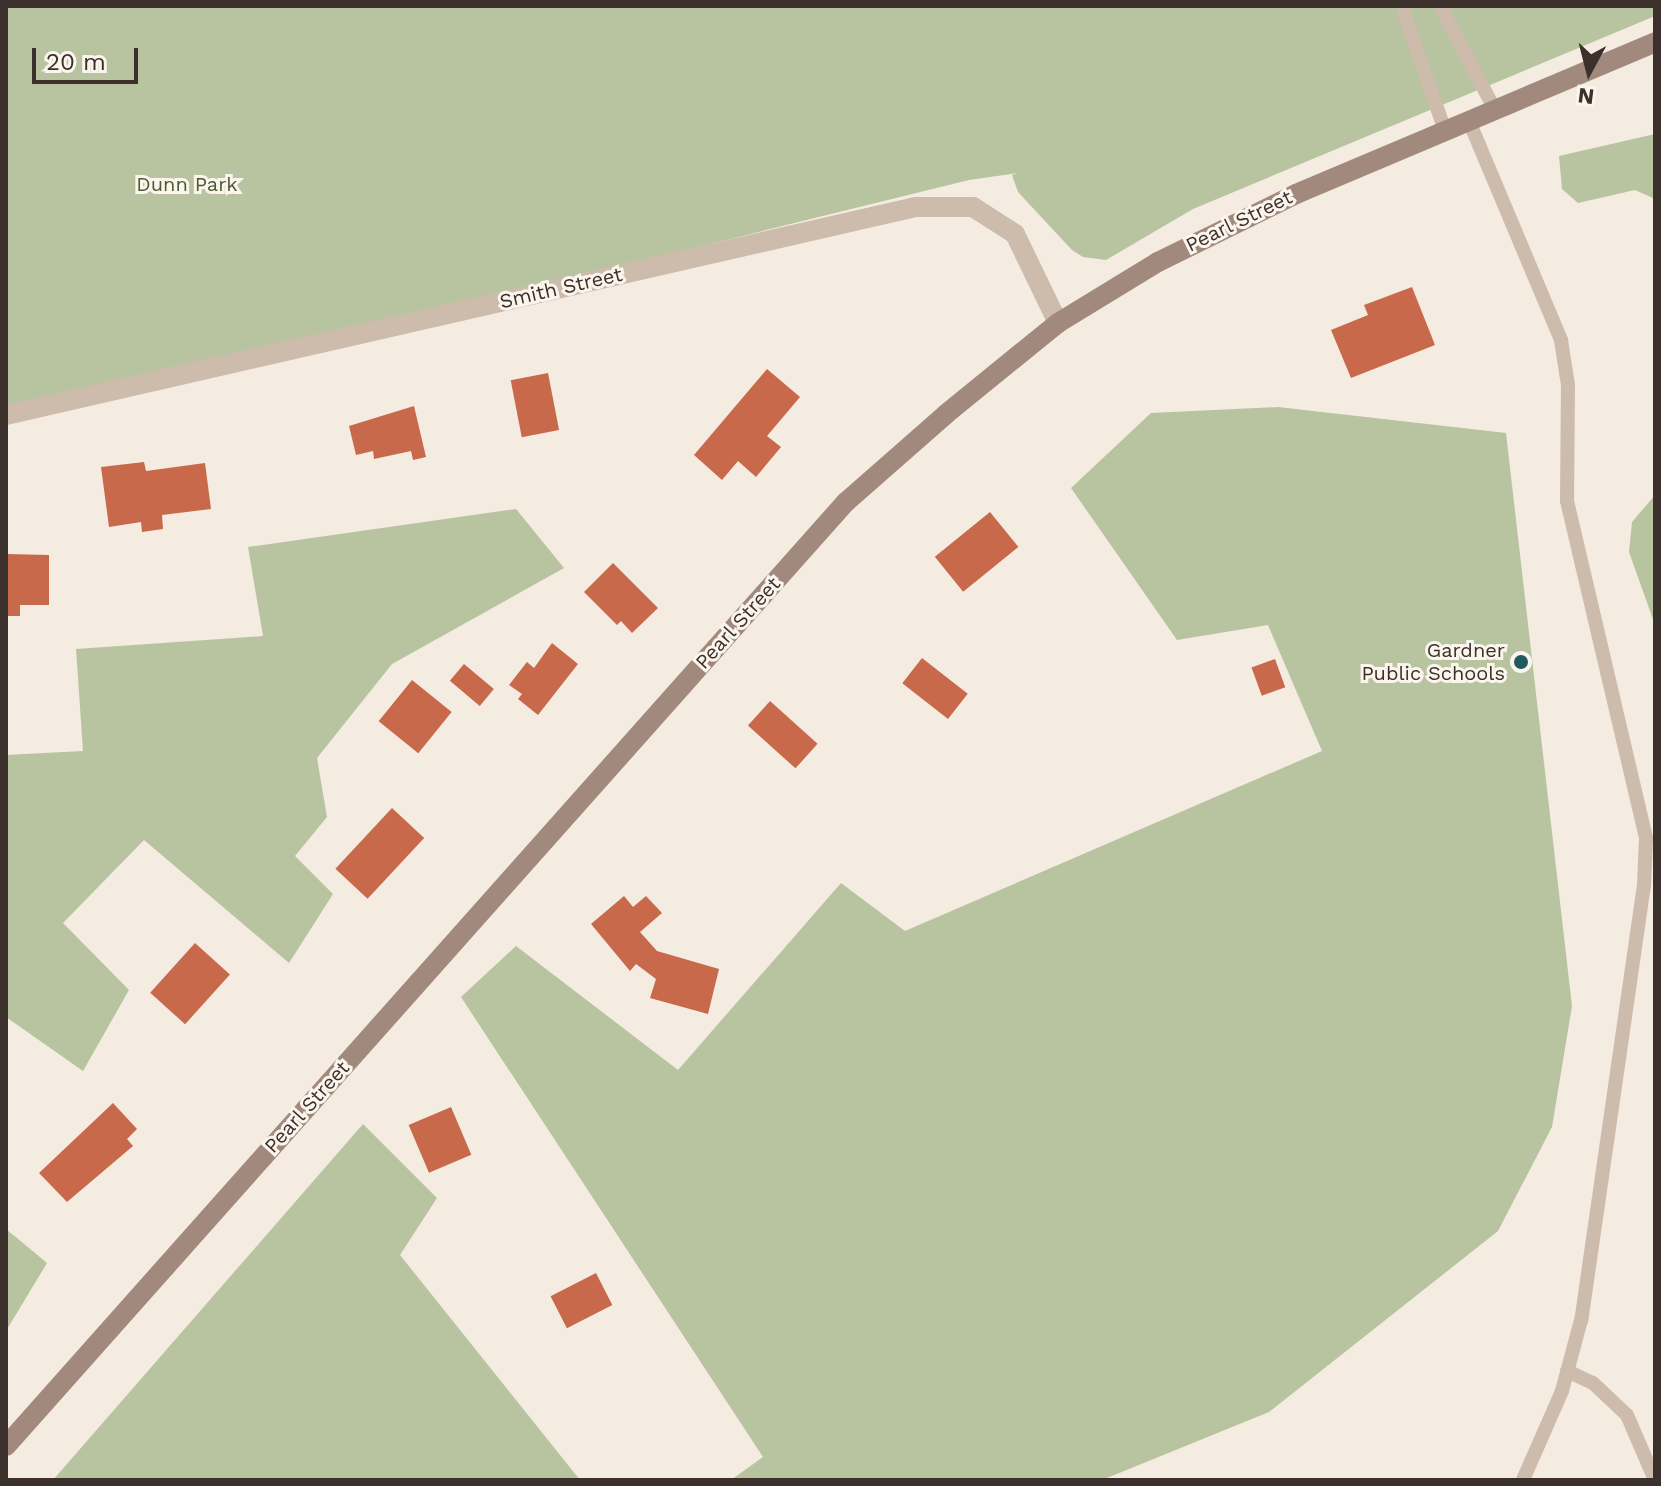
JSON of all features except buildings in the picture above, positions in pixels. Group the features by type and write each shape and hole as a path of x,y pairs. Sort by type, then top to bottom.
{"main road":[{"name":"Pearl Street","path":"6,1446 846,502 1058,323 1231,224 1655,42"}],"street":[{"name":"Smith Street","path":"6,415 916,207 973,207 1015,234 1058,323"}],"lane":[{"path":"1440,6 1495,110"},
{"path":"1404,13 1445,131"},
{"path":"1469,121 1561,340 1568,385 1567,501 1646,838 1644,885 1581,1320 1567,1371 1523,1480"},
{"path":"1567,1371 1593,1383 1627,1415 1655,1480"}],"green space":[{"name":"Dunn Park","path":"6,6 1655,6 1655,16 1193,209 1106,260 1083,257 1072,250 1018,192 1012,175 1018,173 969,180 475,302 6,409"},
{"path":"1655,134 1655,199 1635,190 1578,203 1562,189 1559,156"},
{"path":"1278,407 1506,433 1572,1006 1552,1127 1498,1231 1269,1412 1102,1480 731,1480 763,1457 461,997 516,946 678,1070 841,883 905,931 1322,751 1268,625 1177,640 1071,488 1151,413"},
{"path":"1655,495 1655,625 1629,552 1632,522"},
{"path":"516,509 564,568 392,664 317,758 327,817 295,856 333,894 289,963 144,840 63,923 129,990 83,1071 6,1017 6,755 83,751 76,649 263,636 248,547"},
{"path":"363,1124 437,1198 400,1255 580,1480 53,1480"},
{"path":"6,1229 47,1263 6,1331"}],"place":[{"name":"Gardner Public Schools","path":"1521,662"}]}
